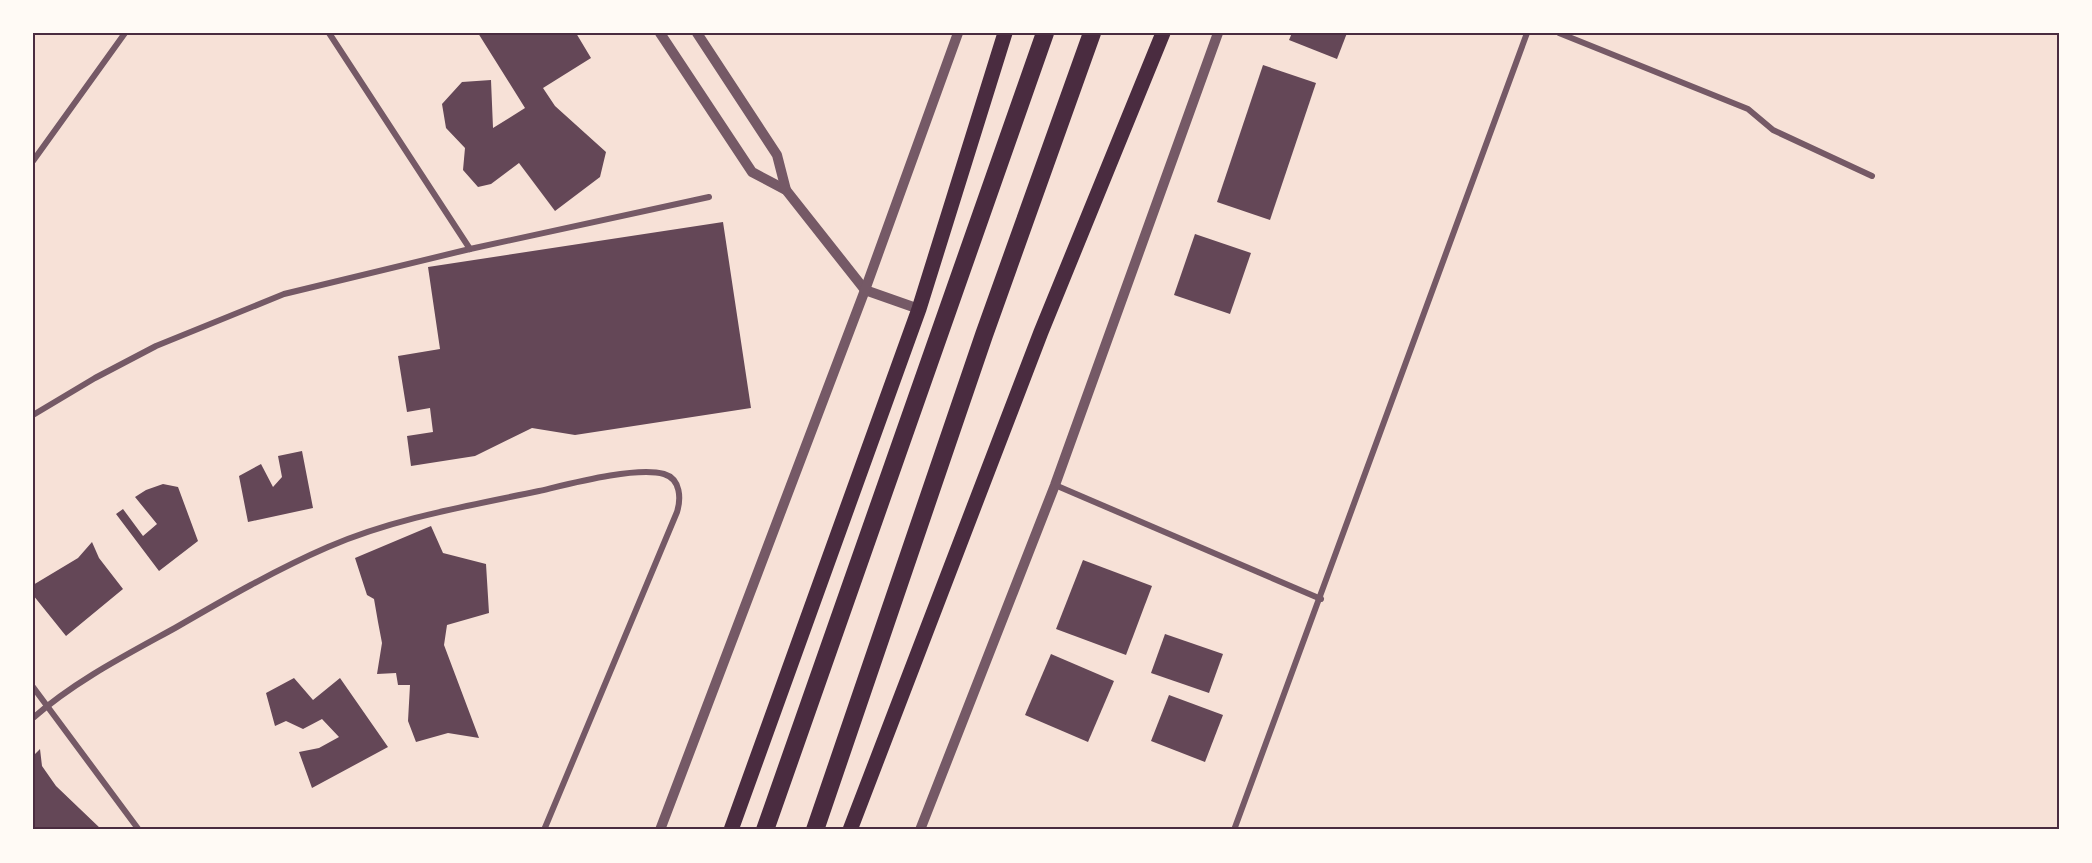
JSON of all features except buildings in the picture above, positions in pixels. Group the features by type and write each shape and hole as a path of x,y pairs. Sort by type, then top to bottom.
{"highway":[{"path":"765,830 1045,33"},
{"path":"815,830 984,335 1092,33"}],"main road":[{"path":"731,830 919,309 1005,33"},
{"path":"850,830 1041,332 1163,33"}],"street":[{"path":"33,161 125,33"},
{"path":"329,33 470,249"},
{"path":"660,33 752,172 786,190 865,290 919,309"},
{"path":"697,33 777,155 786,190"},
{"path":"660,830 865,290 958,33"},
{"path":"920,830 1055,485 1218,33"},
{"path":"1234,830 1321,599 1527,33"},
{"path":"1559,33 1748,109 1773,130 1872,176"},
{"path":"33,415 95,378 156,346 284,294 470,249 709,197"},
{"path":"33,718 105,667 262,579 369,531 412,519 589,480 644,472 663,474 671,477 680,492 681,500 677,512 544,830"},
{"path":"1055,485 1321,599"},
{"path":"33,687 139,830"}]}
